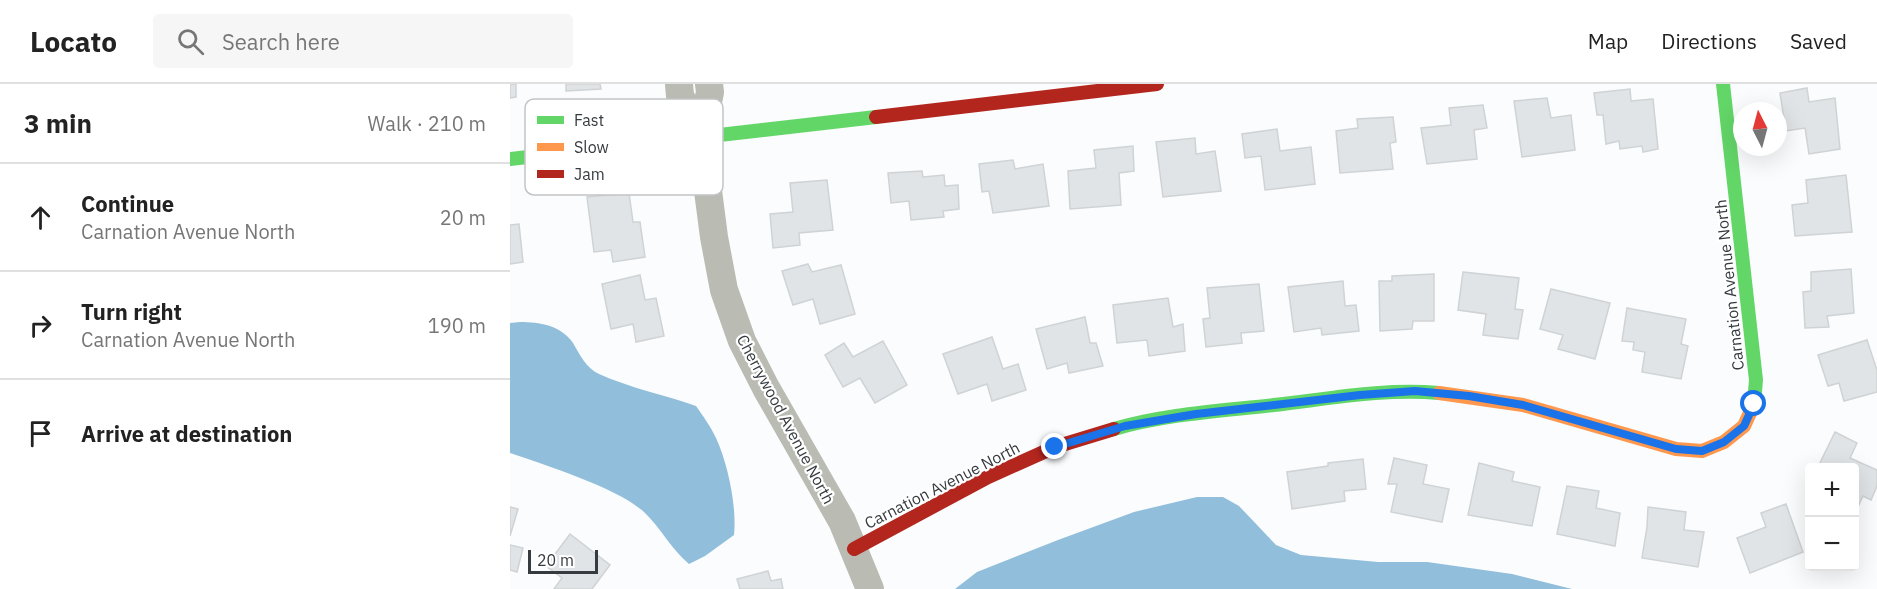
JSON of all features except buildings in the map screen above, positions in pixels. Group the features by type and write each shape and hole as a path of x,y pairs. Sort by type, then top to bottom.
{"street":[{"name":"Cherrywood Avenue North","path":"679,84 682,99"},
{"name":"Cherrywood Avenue North","path":"709,84 709,99"},
{"path":"723,134 1157,84"},
{"name":"Carnation Avenue North","path":"854,549 988,477 1055,447 1125,426 1196,414 1415,391 1469,396 1523,405 1676,449 1702,451 1724,442 1744,426 1754,404 1756,380 1724,84"},
{"path":"510,159 525,157"},
{"name":"Cherrywood Avenue North","path":"709,195 724,290 742,341 766,388 842,521 870,589"}],"water":[{"path":"520,322 556,328 568,337 587,365 599,374 696,406 714,434 724,460 733,499 734,535 705,556 689,564 650,518 632,503 580,478 510,453 510,323"},
{"path":"1197,497 1223,497 1239,506 1276,545 1301,555 1378,562 1427,562 1512,574 1572,589 955,589 977,572 1058,540 1134,512"}],"traffic: fast":[{"path":"1723,84 1756,380 1754,404"},
{"path":"723,135 876,117"},
{"path":"510,159 525,157"},
{"path":"1114,429 1173,416 1356,395 1398,392 1439,393"}],"traffic: slow":[{"path":"1439,393 1523,405 1676,449 1702,451 1724,442 1744,426 1754,404"}],"traffic: jam":[{"path":"876,117 1157,84"},
{"path":"854,549 988,477 1055,447 1114,429"}],"route":[{"path":"1055,447 1125,426 1196,414 1415,391 1469,396 1523,405 1676,449 1702,451 1724,442 1744,426 1754,404"}]}
